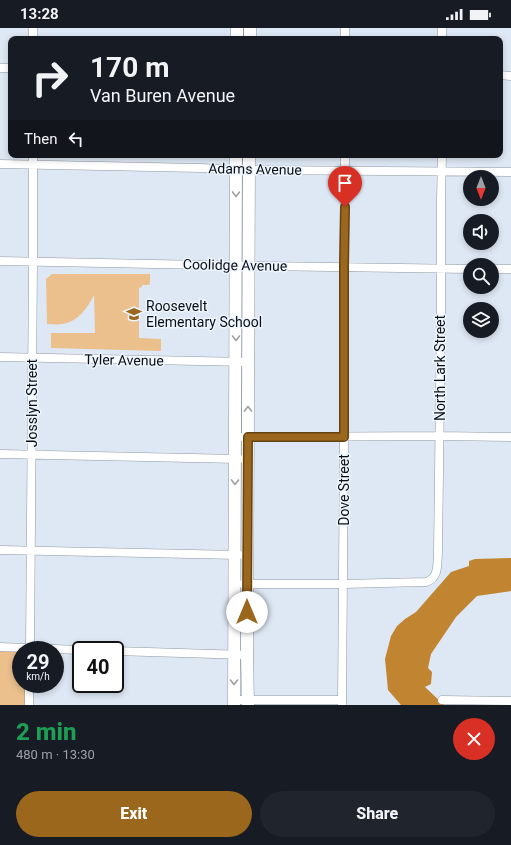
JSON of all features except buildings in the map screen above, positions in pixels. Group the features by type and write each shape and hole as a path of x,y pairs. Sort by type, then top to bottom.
{"street":[{"name":"Josslyn Street","path":"30,641 33,158"},
{"path":"236,158 234,702 342,703"},
{"path":"248,702 247,555 249,158"},
{"name":"Dove Street","path":"342,703 345,158"},
{"name":"North Lark Street","path":"343,584 426,582 432,580 436,573 438,553 440,436 440,268 442,158"},
{"name":"Adams Avenue","path":"0,164 236,170 511,172"},
{"name":"Coolidge Avenue","path":"0,261 236,266 463,268"},
{"path":"499,269 511,269"},
{"name":"Tyler Avenue","path":"0,357 248,362"},
{"path":"235,437 511,437"},
{"path":"0,454 248,459"},
{"path":"0,550 247,555"},
{"path":"234,584 343,584"},
{"path":"0,647 12,648"},
{"path":"124,651 247,655"},
{"path":"29,693 29,705"},
{"path":"442,700 511,703"}],"shaded area":[{"path":"52,274 150,274 149,285 142,285 142,287 139,288 139,338 161,339 161,351 51,348 51,333 95,333 94,295 85,310 78,317 61,324 47,324 46,279"},
{"path":"511,558 511,591 477,596 456,617 431,654 428,668 432,672 431,684 425,687 444,705 401,705 388,690 385,659 391,636 397,626 416,612 451,572 469,566 469,561 475,559"},
{"path":"0,647 12,649 12,693 29,693 29,705 0,705"}],"place":[{"name":"Roosevelt Elementary School","path":"134,314"}],"route":[{"path":"247,612 248,437 344,437 343,317 345,207"}]}
